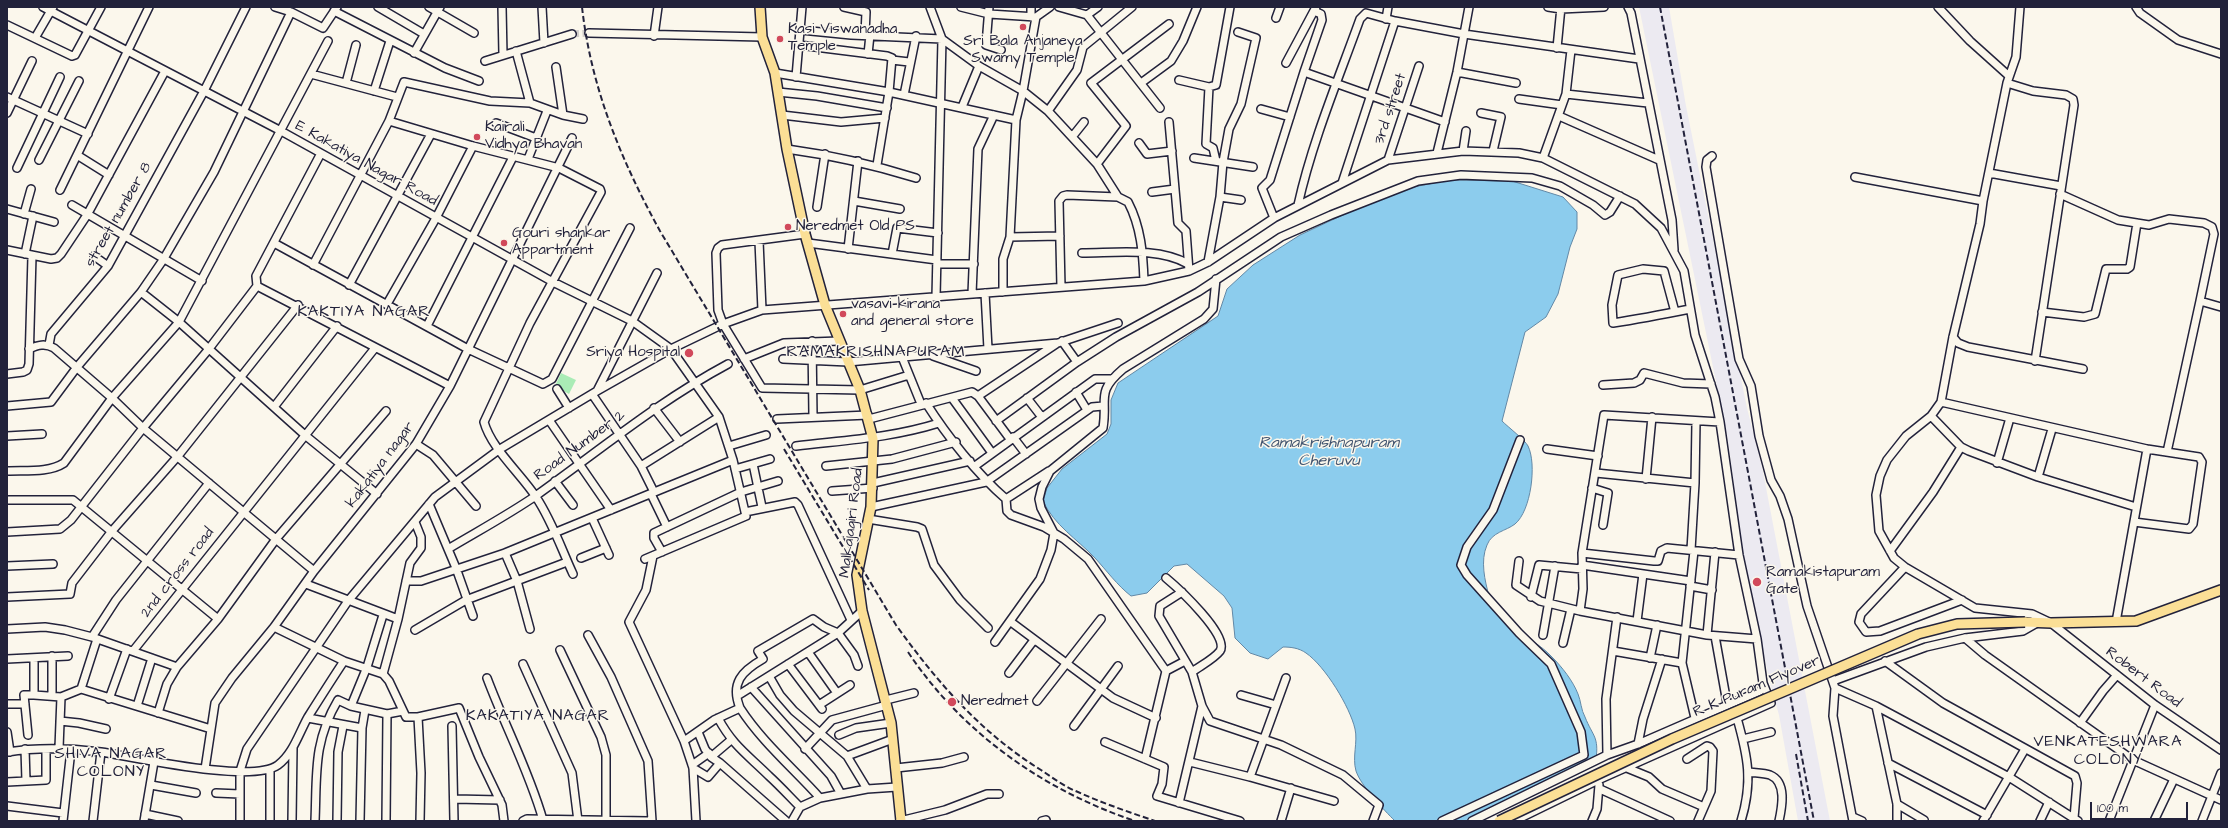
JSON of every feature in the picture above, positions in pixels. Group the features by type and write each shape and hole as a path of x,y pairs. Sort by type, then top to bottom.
{"main road":[{"name":"Malkajagiri Road","path":"760,7 762,37 775,73 787,149 807,239 824,305 860,390 874,439 871,506 857,575 862,611 887,702 891,723 901,821"},
{"name":"R K Puram Flyover","path":"1499,821 1672,739 1918,634 1956,624 2136,621 2221,590"}],"street":[{"name":"E Kakatiya Nagar Road","path":"43,7 52,9 89,31 281,131 320,155 552,282 632,321 672,349"},
{"path":"7,25 72,56 76,55 101,7"},
{"path":"60,190 150,7"},
{"name":"street number 8","path":"49,345 51,334 108,266 204,91 246,7"},
{"path":"275,7 291,12 323,28 336,9 390,41 445,68 479,81"},
{"path":"378,7 424,34"},
{"path":"429,7 438,9 474,33"},
{"path":"502,7 503,55"},
{"path":"542,7 544,43"},
{"path":"654,36 658,7"},
{"path":"796,77 802,7"},
{"path":"844,7 866,12 868,54"},
{"path":"930,7 942,39 942,103 936,297"},
{"path":"961,7 1034,17 1050,7"},
{"path":"1003,292 1003,259 1010,237 1016,120 1023,91 1034,17 1031,7"},
{"path":"1059,7 1073,9 1087,15 1160,108"},
{"path":"1087,15 1098,7"},
{"path":"1048,111 1077,70 1083,47 1132,7"},
{"path":"1141,83 1171,61 1182,41 1197,7"},
{"path":"1179,80 1209,87 1215,86 1217,83 1230,7"},
{"path":"1276,18 1280,7"},
{"path":"1386,19 1388,7"},
{"path":"1436,153 1458,72 1469,7"},
{"path":"1548,7 1604,7"},
{"path":"1628,7 1631,13 1672,220 1674,251"},
{"path":"1938,7 2008,80 2033,91 2066,95 2073,99 2074,105 2035,361"},
{"path":"2020,7 2016,57 2008,80 1983,201 1980,224 1953,337 1941,402 2052,429 2147,449 2199,457 2202,462 2191,527 2185,530 2134,522"},
{"path":"2136,7 2140,13 2178,40 2221,54"},
{"path":"1558,48 1561,8"},
{"path":"35,38 52,9"},
{"path":"414,53 438,9"},
{"path":"1274,218 1262,188 1270,180 1304,72 1323,18 1315,9 1286,62"},
{"path":"989,10 986,45 1001,50"},
{"path":"7,406 51,402 77,367 141,292 163,260 214,172 291,12"},
{"path":"1298,205 1305,177 1337,83 1363,14 1369,13 1395,21 1464,34 1639,59"},
{"path":"1342,183 1395,21"},
{"path":"1097,164 1126,126 1091,83 1169,24"},
{"path":"801,30 868,35 916,36 942,39 980,66 1023,91 1048,111 1097,164 1118,197"},
{"path":"1208,262 1220,197 1219,161 1229,129 1241,104 1256,38 1238,32"},
{"path":"589,33 654,36 762,37"},
{"path":"485,61 572,34"},
{"path":"904,95 909,62 913,53 916,36"},
{"path":"7,471 58,467 64,463 112,398 179,322 328,41"},
{"path":"374,91 390,41"},
{"path":"346,83 356,45"},
{"path":"799,45 887,56 892,60 909,62"},
{"path":"1543,158 1566,94 1571,50"},
{"path":"516,51 530,103"},
{"path":"876,166 887,108 892,60"},
{"path":"7,113 10,99 32,61"},
{"path":"962,107 980,66"},
{"name":"3rd street","path":"1388,160 1419,66"},
{"path":"556,67 563,115"},
{"path":"7,250 28,255 57,258 87,215 165,71"},
{"path":"1304,72 1445,122"},
{"path":"1458,72 1516,83"},
{"path":"775,73 889,92 1016,120"},
{"path":"311,74 397,97"},
{"path":"17,168 60,77"},
{"path":"39,160 79,81"},
{"path":"313,265 389,121 404,82 490,101 530,103 547,111 583,118"},
{"path":"1209,87 1206,144 1213,148 1219,161"},
{"path":"778,92 816,96 887,108"},
{"path":"1566,94 1648,103"},
{"path":"10,99 88,134"},
{"path":"1519,99 1562,105"},
{"path":"1261,109 1290,116"},
{"path":"528,159 547,111"},
{"path":"1481,113 1501,117 1493,151"},
{"path":"782,115 841,122 885,118"},
{"path":"972,294 978,149 994,115"},
{"path":"1559,116 1659,160"},
{"path":"389,121 473,146 559,168 597,186 601,192 552,282 484,422 500,449 535,496 555,533 572,574"},
{"path":"1072,138 1084,122"},
{"path":"1169,122 1178,223 1186,231 1188,267"},
{"path":"496,123 536,138"},
{"path":"1463,151 1466,131"},
{"path":"349,285 431,134"},
{"name":"kakatiya nagar","path":"205,769 215,703 232,678 306,584 314,571 416,444 450,386 559,168 572,138"},
{"path":"1139,143 1147,154 1172,151"},
{"path":"387,304 436,218 473,146"},
{"path":"787,149 825,154 858,161 916,178"},
{"path":"240,821 240,771 247,750 316,646 348,601 435,497 500,449 672,349 723,324 762,310 1144,281 1208,262 1274,218 1388,160 1436,153 1493,151 1519,153 1543,158 1635,204 1661,228 1674,251 1684,271 1695,335 1720,422 1739,555 1757,639 1762,683 1771,703 1598,780 1514,821"},
{"path":"817,207 825,154"},
{"path":"77,155 109,175"},
{"path":"7,532 60,529 71,520 80,506 208,350 257,286 256,276 320,155"},
{"path":"1712,156 1707,160 1706,167 1739,359 1752,386 1754,414 1771,480 1780,496 1788,519 1807,606 1834,684 1833,716 1853,819 1862,821"},
{"path":"427,326 513,157"},
{"path":"1194,158 1253,167"},
{"path":"848,249 858,161"},
{"path":"1989,173 2061,186"},
{"path":"996,421 1077,362 1216,279 1281,237 1331,214 1426,180 1461,175 1532,178 1560,186 1593,205 1605,215 1610,212 1620,196"},
{"path":"1855,177 1983,201"},
{"path":"24,214 31,189"},
{"path":"1152,192 1175,189"},
{"path":"2060,194 2099,213 2118,220 2149,225 2169,219 2204,223 2212,227 2214,234 2167,452"},
{"path":"1061,287 1059,201 1063,196 1118,197 1128,202 1137,219 1143,253 1144,281"},
{"path":"1220,197 1241,200"},
{"path":"854,201 900,210"},
{"path":"72,205 163,260 202,281"},
{"path":"7,209 54,222"},
{"path":"7,374 27,370 29,349 28,255 33,216"},
{"path":"2042,312 2084,317 2095,314 2106,269 2127,270 2130,267 2137,223"},
{"path":"274,242 349,285 387,304 468,349 539,384 546,384 552,379 590,301 630,228"},
{"path":"892,254 897,228 938,233"},
{"path":"1010,237 1060,236"},
{"path":"909,375 860,390 762,388 723,324 717,305 718,248 722,245 759,241 807,239 848,249 892,254 937,262 974,264"},
{"path":"759,241 762,310"},
{"path":"1082,253 1143,253 1168,255 1188,267"},
{"path":"94,256 108,266"},
{"path":"1675,312 1664,270 1643,269 1618,275 1612,305 1613,323 1675,312 1690,309"},
{"path":"594,393 657,273"},
{"path":"1006,500 1050,471 1103,428 1105,389 1111,379 1123,369 1204,319 1213,310 1216,279"},
{"path":"257,286 298,305 375,348 450,386"},
{"path":"141,292 179,322 208,350 306,436 377,494"},
{"path":"985,293 988,349"},
{"path":"2200,301 2221,307"},
{"path":"7,597 70,594 72,583 112,531 178,456 298,305"},
{"path":"783,359 848,362 1060,342 1118,323"},
{"path":"274,407 337,326"},
{"path":"1953,337 1962,345 2035,361 2083,369"},
{"path":"744,359 784,343 839,341"},
{"path":"812,342 813,416"},
{"path":"1060,342 1077,362"},
{"path":"978,396 1060,342"},
{"path":"29,349 40,345 49,345 77,367 143,428 314,571"},
{"name":"2nd cross road","path":"109,699 130,650 183,590 243,511 306,436 375,348"},
{"path":"645,559 746,516 742,492 729,446 719,418 672,349"},
{"path":"930,355 976,371"},
{"path":"902,357 909,375 924,404 956,442 986,482 1006,500 1007,511 1012,515 1044,527 1088,559 1166,671 1145,759"},
{"name":"Road Number 2","path":"448,549 535,496 654,408 694,382 728,364"},
{"path":"1603,385 1634,383 1640,380 1644,373 1683,383 1710,384"},
{"path":"832,491 873,486 972,463 992,452 1041,416 1095,380 1111,379"},
{"path":"557,389 569,408"},
{"path":"777,418 813,416 868,417 952,398 968,392 975,393 996,421 1026,454"},
{"path":"1076,392 1087,410"},
{"path":"594,393 619,434 642,466 667,527"},
{"path":"952,398 992,452"},
{"path":"1027,398 1041,416"},
{"name":"Robert Road","path":"1941,402 1931,416 1906,436 1887,460 1880,476 1876,495 1877,519 1879,531 1890,551 1905,567 1975,608 2032,614 2051,623 2155,705 2221,750"},
{"path":"871,506 986,482 1087,410 1092,407 1103,406"},
{"path":"654,408 680,442"},
{"path":"158,713 167,684 177,667 218,620 276,539 386,411"},
{"path":"1580,611 1583,589 1582,553 1592,488 1596,473 1604,415 1696,422 1720,422"},
{"path":"1931,416 1961,447 1996,463 2136,507"},
{"path":"642,466 719,418"},
{"path":"1646,479 1652,418"},
{"path":"1996,463 2010,418"},
{"path":"549,420 611,510"},
{"path":"1695,718 1682,663 1684,631 1691,584 1696,422"},
{"path":"796,446 874,439 914,431 939,423"},
{"path":"2038,477 2052,429"},
{"path":"7,436 42,434"},
{"path":"729,446 766,436"},
{"path":"1520,440 1493,510 1467,547 1461,565 1467,575 1518,633 1551,664 1581,732 1584,755 1588,764"},
{"path":"826,466 874,462 956,442"},
{"path":"416,444 433,455 476,506"},
{"path":"1890,551 1929,498 1961,447"},
{"path":"1547,449 1598,456"},
{"path":"2116,622 2147,449"},
{"path":"735,469 770,459"},
{"path":"406,581 421,581 456,568 505,553 733,460"},
{"path":"752,464 759,486 762,508"},
{"path":"994,642 1011,622 1040,579 1051,550 1054,533 1041,508 1039,499 1042,487 1050,471"},
{"path":"1596,473 1695,483"},
{"path":"555,481 573,505"},
{"path":"662,552 654,538 654,533 742,492 778,481"},
{"path":"81,689 94,638 116,600 209,483"},
{"path":"1592,488 1608,493 1603,525"},
{"path":"7,500 73,500 218,620"},
{"path":"745,512 795,502 798,504 851,620"},
{"path":"429,504 456,568 466,600 473,616"},
{"path":"582,558 607,552 592,518"},
{"path":"868,519 922,529 934,565 960,600 988,628"},
{"path":"383,674 398,619 410,563 421,548 422,537 415,522"},
{"path":"1582,553 1654,561 1658,560 1664,548 1739,555"},
{"path":"1715,552 1711,636 1727,704"},
{"path":"505,553 517,581 530,629"},
{"path":"652,556 646,590 629,622 684,741 692,766 696,821"},
{"path":"1519,561 1516,586 1531,596 1549,604 1711,636 1757,639"},
{"path":"414,630 466,600 567,562"},
{"path":"7,566 54,564"},
{"path":"1531,596 1538,566 1541,564 1643,574 1712,590"},
{"path":"1543,635 1555,566"},
{"path":"1905,567 1861,614 1859,622 1866,632 1880,631 1962,600"},
{"path":"1637,621 1643,574"},
{"path":"1166,578 1182,592 1207,621 1219,636 1222,644 1220,651 1192,672"},
{"path":"306,584 383,615 398,619"},
{"path":"1182,592 1160,606 1158,610 1159,616 1192,672 1202,706 1210,722 1281,745 1344,776 1379,805 1373,821"},
{"path":"1563,643 1571,609"},
{"path":"737,696 838,633 862,611"},
{"path":"351,706 367,667 383,615"},
{"path":"1607,755 1606,700 1617,617"},
{"path":"820,798 793,767 761,738 740,708 736,691 739,679 746,669 762,659 758,651 813,619 824,627 838,633 854,655 858,666"},
{"path":"1037,701 1101,619"},
{"path":"1011,622 1113,698 1156,718"},
{"path":"1834,684 1885,661 1926,647 1964,638 2023,631 2038,622"},
{"path":"1650,658 1657,625"},
{"path":"274,626 344,661 367,667 383,674 389,680 406,717 418,718 459,708 479,757 500,800 504,821"},
{"path":"7,629 45,627 65,630 94,638 177,667"},
{"path":"588,635 611,677 648,761 652,821"},
{"path":"1964,638 1985,655 2133,760 2221,800"},
{"path":"1009,673 1034,640"},
{"path":"560,650 601,737 606,754 606,820"},
{"path":"1613,651 1682,663"},
{"path":"808,652 837,693"},
{"path":"52,656 52,696"},
{"path":"7,660 68,656"},
{"path":"34,658 34,694"},
{"path":"137,706 152,658"},
{"path":"1638,744 1643,718 1662,659"},
{"path":"7,732 8,752 25,749 59,748 101,752 154,762 205,769 240,771 270,769 282,761 292,747 308,718 344,661"},
{"path":"1166,671 1185,661"},
{"path":"1885,661 1943,703 2075,776 2077,783 2076,820"},
{"path":"523,664 572,773 578,821"},
{"path":"788,664 820,707 837,693 850,685"},
{"path":"1074,726 1118,666"},
{"path":"2080,723 2103,691 2117,675"},
{"path":"769,676 780,695 794,711 847,756 867,789"},
{"path":"487,678 501,716 535,791 543,820"},
{"path":"1250,777 1286,678"},
{"path":"1472,821 1607,755 1638,744 1760,690 1762,683"},
{"path":"1834,684 2009,777 2076,820"},
{"path":"751,688 831,776 841,794"},
{"path":"28,735 24,695 34,694 61,697 81,689 109,699 137,706 210,729"},
{"path":"805,749 819,731 832,720 914,693"},
{"path":"1241,695 1276,705"},
{"path":"59,748 61,697"},
{"path":"316,821 317,751 326,723 338,700 365,710 387,714 403,711"},
{"path":"7,704 25,704"},
{"path":"2109,821 2155,705"},
{"path":"1179,803 1190,762 1202,706"},
{"path":"1876,706 1897,804 1897,821"},
{"path":"684,741 718,718 740,708"},
{"path":"360,821 362,728 365,710"},
{"path":"386,821 387,714"},
{"path":"308,718 342,726 362,728"},
{"path":"418,718 422,773 420,821"},
{"path":"718,718 731,740 800,807"},
{"path":"1737,718 1743,739 1748,772 1748,795 1741,821"},
{"path":"60,721 79,723 106,730"},
{"path":"839,735 856,728 891,723"},
{"path":"337,821 338,752 342,726"},
{"path":"452,726 455,799 454,821"},
{"path":"698,732 704,749 786,821"},
{"path":"1743,739 1771,732"},
{"path":"847,756 893,739"},
{"path":"692,766 731,740"},
{"path":"1105,742 1164,767 1162,784 1157,796 1240,821"},
{"path":"1687,759 1707,746 1712,748 1712,786 1698,821"},
{"path":"292,747 292,821"},
{"path":"25,749 26,781"},
{"path":"7,782 46,780 46,749"},
{"path":"1888,763 1985,818 2026,749"},
{"path":"63,821 71,750"},
{"path":"93,821 101,752"},
{"path":"1442,821 1584,755"},
{"path":"896,768 942,763 964,757"},
{"path":"154,762 145,818 178,821"},
{"path":"1190,762 1291,788 1334,801"},
{"path":"692,766 708,777 720,763"},
{"path":"1627,768 1649,777 1662,789 1704,807"},
{"path":"270,769 270,821"},
{"path":"1748,772 1770,775 1777,779 1782,794 1779,821"},
{"path":"2202,821 2221,773"},
{"path":"2154,821 2174,779"},
{"path":"1592,821 1597,809 1600,789 1598,780"},
{"path":"151,785 196,793"},
{"path":"792,821 800,807 820,798 867,789 897,787"},
{"path":"1281,821 1291,788"},
{"path":"1600,789 1670,821"},
{"path":"216,793 240,794"},
{"path":"901,821 945,810 987,794 999,794"},
{"path":"455,799 500,800"},
{"path":"2040,821 2049,802"},
{"path":"1897,804 1924,820"},
{"path":"7,806 63,813"},
{"path":"523,821 648,821"}],"shaded area":[{"path":"1639,7 1669,7 1686,106 1747,408 1763,472 1830,821 1798,821 1779,715 1770,683 1744,563 1728,440"}],"green space":[{"path":"561,373 576,380 569,394 555,386"}],"water":[{"name":"Ramakrishnapuram Cheruvu","path":"1449,180 1512,181 1563,197 1577,212 1577,229 1570,247 1558,294 1546,317 1525,332 1502,421 1526,443 1531,454 1532,475 1529,498 1521,518 1515,524 1496,534 1489,541 1485,551 1484,564 1489,596 1493,607 1499,616 1507,624 1544,649 1567,674 1576,689 1584,714 1595,737 1597,752 1596,760 1467,821 1395,821 1373,798 1359,777 1355,766 1356,734 1352,720 1329,677 1313,659 1301,650 1289,647 1283,647 1268,659 1250,653 1235,638 1232,608 1224,596 1187,564 1174,566 1147,593 1131,596 1117,583 1095,558 1060,525 1043,501 1047,488 1062,469 1107,434 1111,424 1111,400 1118,383 1218,316 1227,289 1253,265 1300,235 1394,191"}],"tunnel":[{"path":"572,34 589,33"}],"railway":[{"path":"582,7 586,37 600,95 621,150 646,204 660,231 896,625 944,686 961,705 999,740 1019,755 1073,790 1106,804 1155,821"},
{"path":"1660,7 1814,821"},
{"path":"784,449 869,590"},
{"path":"908,652 929,681 953,708 979,733 1007,755 1068,793 1135,821"},
{"path":"1796,754 1808,821"}],"place":[{"name":"Sri Bala Anjaneya Swamy Temple","path":"1023,27"},
{"name":"Kasi Viswanadha Temple","path":"780,39"},
{"name":"Kairali Vidhya Bhavan","path":"477,137"},
{"name":"Neredmet Old PS","path":"788,227"},
{"name":"Gouri shankar Appartment","path":"504,243"},
{"name":"vasavi kirana and general store","path":"843,314"},
{"name":"Sriya Hospital","path":"689,353"},
{"name":"Ramakistapuram Gate","path":"1757,582"},
{"name":"Neredmet","path":"952,702"}],"district":[{"name":"KAKTIYA NAGAR","path":"364,313"},
{"name":"RAMAKRISHNAPURAM","path":"876,353"},
{"name":"KAKATIYA NAGAR","path":"538,717"},
{"name":"VENKATESHWARA COLONY","path":"2108,752"},
{"name":"SHIVA NAGAR COLONY","path":"111,764"}]}
